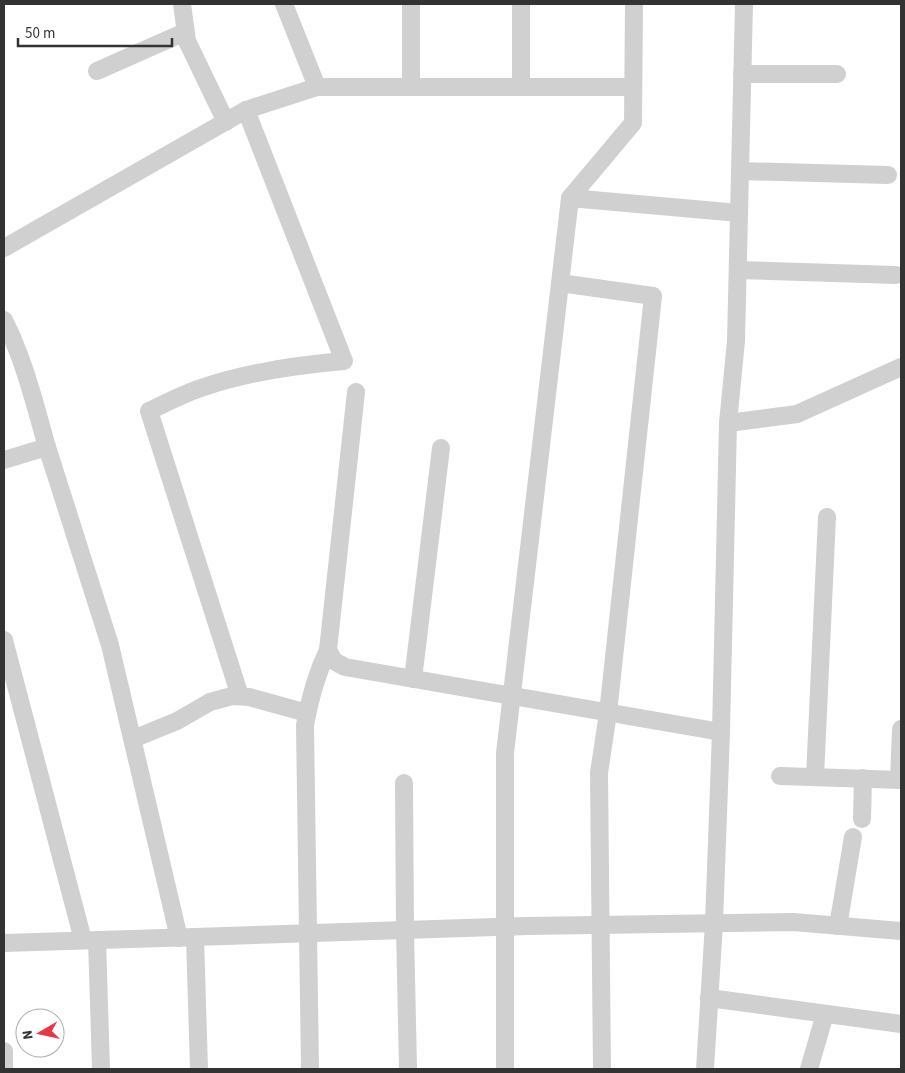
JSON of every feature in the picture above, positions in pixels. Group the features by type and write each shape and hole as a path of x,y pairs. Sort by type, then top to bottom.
{"street":[{"path":"182,4 187,41 226,122"},
{"path":"284,4 318,87"},
{"path":"411,4 411,87"},
{"path":"521,4 521,87"},
{"path":"505,1069 505,753 570,198 633,123 634,4"},
{"path":"705,1069 714,923 721,732 728,423 736,341 744,4"},
{"path":"97,71 185,32"},
{"path":"742,74 837,74"},
{"path":"4,248 246,110 318,87 633,87"},
{"path":"240,696 148,411 201,388 259,372 344,361 246,110"},
{"path":"740,170 888,175"},
{"path":"570,198 739,213"},
{"path":"738,270 896,275"},
{"path":"560,283 653,296 608,713 598,773 602,925 602,1069"},
{"path":"4,320 29,386 110,645 132,739 187,938 199,1069"},
{"path":"728,423 797,414 901,366"},
{"path":"310,1069 305,734 309,697 328,650 356,392"},
{"path":"4,460 47,447"},
{"path":"413,679 441,448"},
{"path":"815,777 827,517"},
{"path":"4,640 90,940 101,1069"},
{"path":"328,650 334,661 345,667 721,732"},
{"path":"132,739 177,721 210,702 232,696 249,697 307,713"},
{"path":"780,776 900,780 901,724"},
{"path":"862,819 863,778"},
{"path":"404,783 404,930 408,1069"},
{"path":"838,926 853,837"},
{"path":"4,943 504,927 714,923 793,922 901,931"},
{"path":"709,998 901,1024"},
{"path":"810,1069 825,1014"},
{"path":"4,1051 4,1069"}]}
